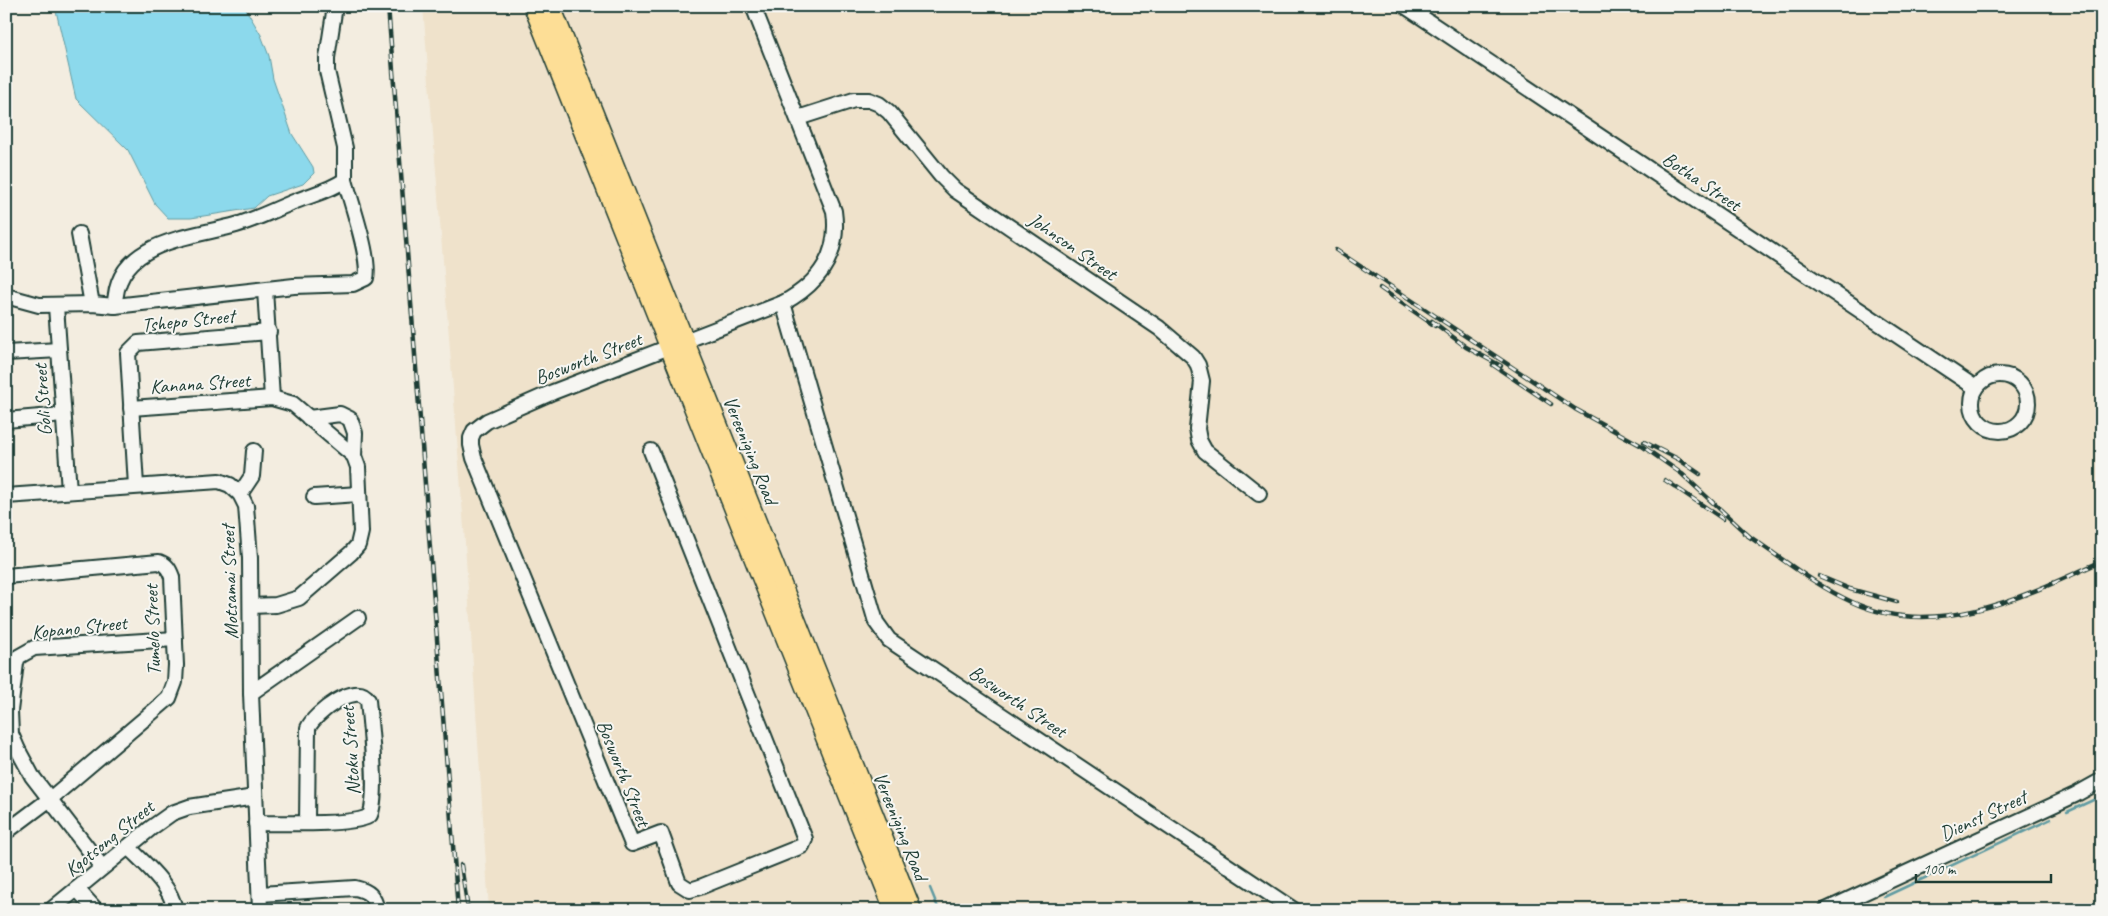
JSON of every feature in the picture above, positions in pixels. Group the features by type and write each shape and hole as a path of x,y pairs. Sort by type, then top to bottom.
{"main road":[{"name":"Vereeniging Road","path":"533,6 894,910"},
{"name":"Vereeniging Road","path":"550,6 912,910"}],"street":[{"path":"6,296 39,305 92,304 114,306 302,285 353,284 366,278 362,245 345,180 345,148 327,71 327,58 335,6"},
{"name":"Bosworth Street","path":"651,451 805,839 802,846 694,889 686,888 679,883 661,833 632,844 474,458 471,446 474,431 487,421 553,392 783,303 811,285 818,276 833,247 835,236 836,223 830,197 753,6"},
{"name":"Botha Street","path":"1405,6 1976,388"},
{"name":"Johnson Street","path":"798,118 854,100 870,100 879,104 889,112 941,176 955,190 1159,328 1193,357 1198,365 1202,381 1197,429 1199,440 1205,451 1259,494"},
{"path":"114,306 114,291 119,280 129,266 151,248 169,240 255,219 299,200 324,193 345,180"},
{"path":"79,234 92,304"},
{"path":"265,290 272,398 293,404 354,456"},
{"name":"Bosworth Street","path":"783,303 876,622 882,632 889,640 1294,910"},
{"name":"Goli Street","path":"56,306 69,490"},
{"name":"Tshepo Street","path":"136,486 128,353 138,343 269,332"},
{"path":"6,354 59,350"},
{"path":"1999,375 2016,379 2027,393 2029,401 2024,418 2018,425 2002,432 1985,427 1974,413 1972,405 1976,388 1982,381 1999,375"},
{"name":"Kanana Street","path":"131,408 272,398"},
{"path":"251,606 276,605 299,598 358,545 362,532 358,467 354,456 355,433 350,419 340,414 310,418"},
{"path":"6,420 63,415"},
{"path":"6,496 69,490 219,481 230,485 240,494 252,476 254,451"},
{"name":"Motsamai Street","path":"240,494 246,506 251,606 251,693 260,910"},
{"path":"314,497 359,494"},
{"name":"Tumelo Street","path":"6,576 159,562 168,568 172,577 175,682 169,698 50,799 6,832"},
{"path":"251,693 358,618"},
{"name":"Kopano Street","path":"102,867 32,776 11,734 10,711 14,671 18,657 34,648 174,639"},
{"name":"Ntoku Street","path":"256,823 306,823 361,821 366,818 372,810 374,802 368,700 364,694 358,693 346,696 320,712 311,721 308,728 306,823"},
{"name":"Dienst Street","path":"1826,910 2066,799 2102,780"},
{"name":"Kgotsong Street","path":"51,910 151,828 180,809 256,797"},
{"path":"128,847 148,867 168,892 174,902 175,910"},
{"path":"260,894 355,888 365,890 371,894 377,910"},
{"path":"77,889 96,910"}],"shaded area":[{"path":"423,6 2102,6 2102,910 489,910 464,528"}],"water":[{"path":"55,6 244,6 261,35 269,56 273,79 292,134 313,167 314,173 303,184 267,196 254,208 191,218 168,218 155,204 128,150 76,99"}],"waterway":[{"path":"2067,812 2102,796"},
{"path":"1884,897 2051,819"},
{"path":"930,888 939,910"},
{"path":"1858,910 1871,904"}],"railway":[{"path":"388,6 458,910"},
{"path":"1336,250 1575,409 1642,446 1682,474 1750,537"},
{"path":"1380,288 1435,326"},
{"path":"1432,321 1466,347 1501,366"},
{"path":"1493,365 1551,404"},
{"path":"1644,442 1678,459 1700,474"},
{"path":"1665,480 1723,519"},
{"path":"1744,533 1810,579 1852,602 1883,613 1915,617 1948,615 1980,609 2011,600 2043,588 2102,561"},
{"path":"1819,576 1850,589 1897,602"},
{"path":"461,865 468,910"}]}
